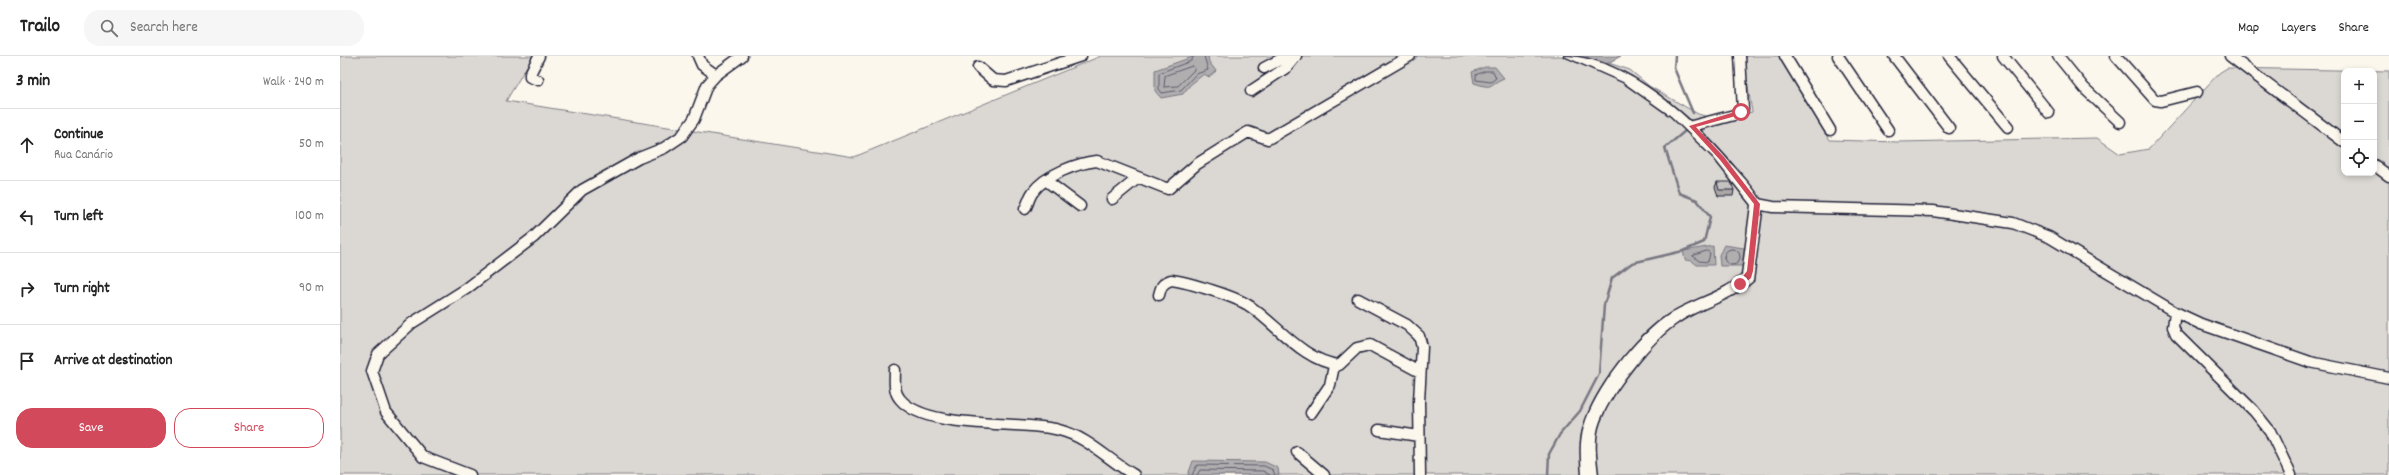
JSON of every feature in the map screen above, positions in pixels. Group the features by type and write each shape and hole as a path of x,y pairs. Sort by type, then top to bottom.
{"main road":[{"path":"1569,56 1600,66 1636,85 1665,104 1692,126 1722,159 1757,204 1748,276 1736,287 1674,318 1652,335 1616,382 1594,420 1588,451 1590,475"}],"street":[{"path":"538,80 530,77 530,74 539,56"},
{"path":"698,56 702,65 716,75"},
{"path":"470,475 423,457 386,412 372,371 378,354 412,323 466,289 534,237 582,190 639,158 664,148 682,136 694,119 707,85 716,75 742,56"},
{"path":"978,67 993,80 1006,81 1081,56"},
{"path":"1264,68 1287,56"},
{"path":"1251,91 1287,67 1296,56"},
{"path":"1025,209 1034,191 1073,167 1090,161 1097,161 1168,189 1197,164 1248,132 1255,133 1268,139 1410,56"},
{"path":"1692,126 1738,114 1743,110 1740,56"},
{"path":"1786,56 1830,130"},
{"path":"1838,56 1888,130"},
{"path":"1894,56 1949,128"},
{"path":"1949,56 2008,127"},
{"path":"2003,56 2049,113"},
{"path":"2058,56 2084,88 2120,122"},
{"path":"2116,56 2155,100 2162,101 2197,92"},
{"path":"2230,56 2341,140"},
{"path":"2377,167 2389,176"},
{"path":"1112,199 1138,178"},
{"path":"1048,182 1080,206"},
{"path":"1757,204 1773,207 1933,211 1982,217 2013,223 2049,237 2175,312 2233,337 2310,362 2389,378"},
{"path":"1159,295 1161,286 1169,281 1176,280 1207,291 1232,296 1251,305 1288,339 1334,366 1339,365 1357,348 1370,345 1420,372"},
{"path":"1358,299 1407,325 1419,336 1422,346 1419,436 1420,475"},
{"path":"2175,312 2173,327 2176,334 2254,411 2270,431 2291,475"},
{"path":"1311,413 1331,382 1334,373 1334,366"},
{"path":"895,370 895,391 900,400 923,414 968,422 1057,429 1077,435 1120,467 1134,475"},
{"path":"1379,430 1419,436"},
{"path":"1297,452 1324,475"}],"shaded area":[{"path":"340,56 533,56 506,101 854,157 1101,56 1587,56 1630,70 1649,86 1698,114 1719,120 1752,112 1744,62 1747,56 1781,56 1830,140 1898,142 2097,138 2120,154 2149,149 2219,73 2227,68 2341,70 2341,176 2377,176 2377,71 2389,71 2389,475 340,475"}],"water":[{"path":"1195,56 1208,56 1209,62 1216,71 1209,77 1204,74 1190,85 1183,94 1161,98 1155,91 1155,70"},
{"path":"1588,56 1621,56 1606,64 1585,58"},
{"path":"1485,67 1495,67 1504,78 1490,86 1474,83 1472,72"},
{"path":"1724,245 1744,248 1746,258 1743,266 1720,266 1719,255"},
{"path":"1713,246 1714,265 1697,265 1692,261 1685,260 1683,251"},
{"path":"1193,461 1265,462 1278,468 1279,475 1188,475"}],"building":[{"path":"1717,182 1731,182 1734,190 1719,190"}],"waterway":[{"path":"1675,56 1674,68 1693,113"},
{"path":"1548,475 1549,454 1560,434 1580,411 1599,374 1604,305 1612,278 1632,263 1683,251 1704,242 1710,217 1697,200 1679,193 1665,148 1685,131"}],"route":[{"path":"1740,284 1748,276 1751,267 1757,204 1743,184 1692,126 1741,112"}]}
